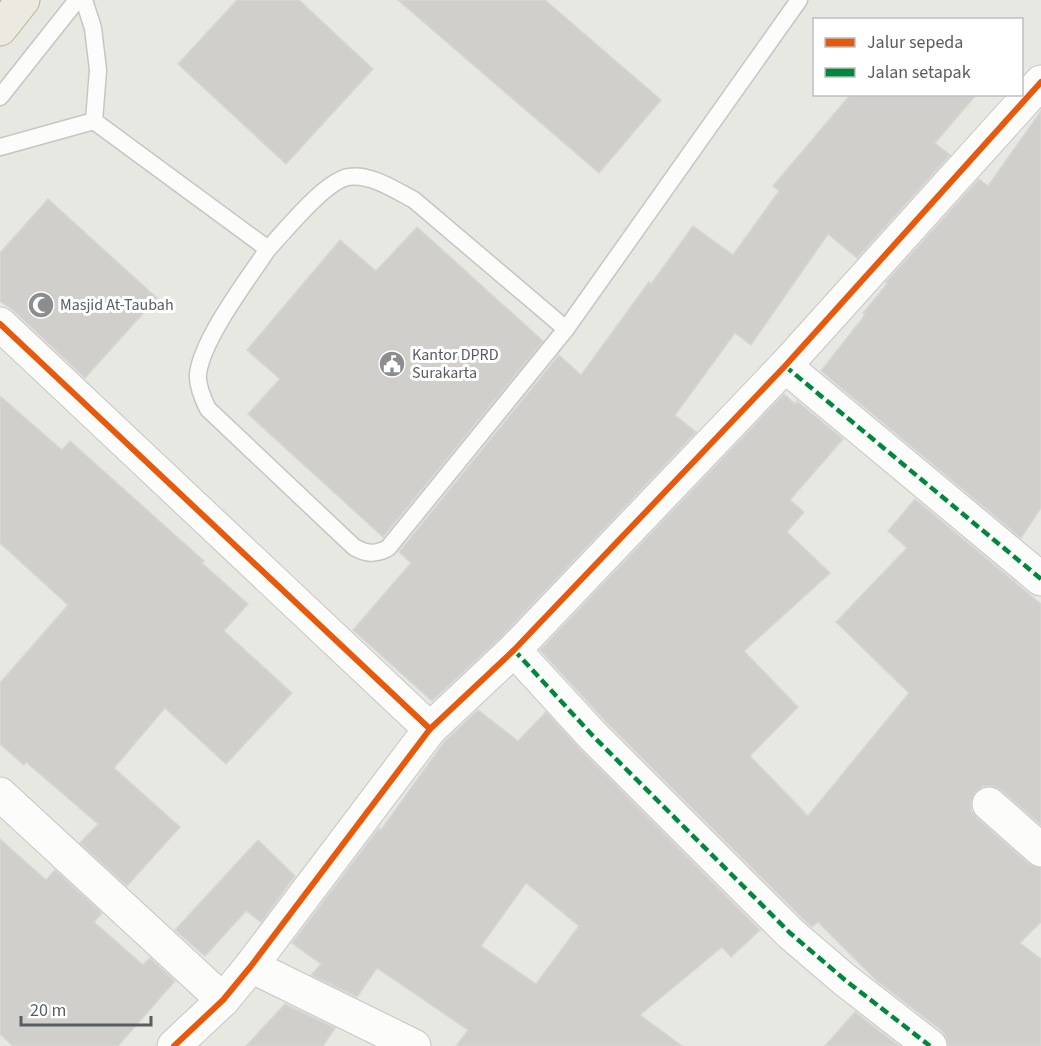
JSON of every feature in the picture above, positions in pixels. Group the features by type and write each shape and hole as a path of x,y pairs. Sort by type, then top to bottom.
{"highway":[{"path":"0,29 23,0"}],"street":[{"path":"174,1046 223,1000 251,966 430,729 514,650 785,366 1041,82"},
{"path":"0,324 430,729"},
{"path":"785,366 1041,579"},
{"path":"514,650 593,736 790,933 930,1046"},
{"path":"0,794 223,1000"},
{"path":"989,804 1041,850"},
{"path":"251,966 414,1046"}],"lane":[{"path":"0,97 77,0"},
{"path":"84,0 93,28 98,70 94,121"},
{"path":"566,329 414,200 388,186 366,178 349,177 330,185 268,249 210,338 201,360 198,376 202,398 208,409 354,547 374,554 388,548 566,329 799,0"},
{"path":"0,147 94,121"},
{"path":"94,121 268,249"}],"building":[{"path":"237,0 299,0 373,69 286,164 178,64"},
{"path":"398,0 545,0 661,100 599,173"},
{"path":"849,96 975,96 935,143 950,155 857,258 828,234 751,345 735,333 675,415 696,432 501,637 432,701 353,630 411,563 399,552 559,355 581,375 693,226 733,255 779,191 773,186"},
{"path":"1041,111 1041,508 1021,538 821,371 865,315 863,313 887,284 886,282 979,179 988,186"},
{"path":"48,199 157,298 85,378 13,310 0,301 0,253"},
{"name":"Kantor DPRD Surakarta","path":"417,227 543,341 383,537 248,414 280,379 247,350 340,240 376,271"},
{"path":"784,394 795,404 797,401 843,439 790,500 804,512 787,532 830,573 744,651 798,707 750,756 808,816 909,693 836,622 907,548 888,531 915,499 1041,604 1041,825 1001,790 993,786 983,786 975,792 971,801 971,810 1029,864 1041,868 1041,922 1020,943 1041,959 1041,1046 948,1046 947,1038 942,1031 876,980 818,922 812,927 803,919 607,723 540,650"},
{"path":"0,396 62,450 70,441 204,561 202,563 248,604 224,631 292,693 226,764 165,708 114,768 180,827 127,886 80,843 98,824 26,762 24,765 0,744 0,683 68,605 0,543"},
{"path":"478,710 518,741 546,712 760,930 731,957 722,947 640,1015 682,1046 456,1046 468,1030 377,968 357,997 311,975 321,964 292,943 379,828 381,830 444,742","holes":["526,883 579,926 536,984 481,946"]},
{"path":"0,839 46,880 55,870 102,913 94,922 143,965 150,958 175,981 118,1046 13,1046 0,1034"},
{"path":"258,840 295,876 261,922 246,911 205,956 175,930"},
{"path":"285,1004 335,1028 323,1046 246,1046"},
{"path":"855,1012 899,1046 825,1046"}],"marked path":[{"path":"785,366 1041,579"},
{"path":"514,650 593,736 790,933 845,980 930,1046"}],"cycle path":[{"path":"174,1046 223,1000 251,966 430,729 514,650 785,366 1041,82"},
{"path":"0,324 430,729"}],"place":[{"name":"Masjid At-Taubah","path":"41,305"},
{"name":"Kantor DPRD Surakarta","path":"392,364"}]}
